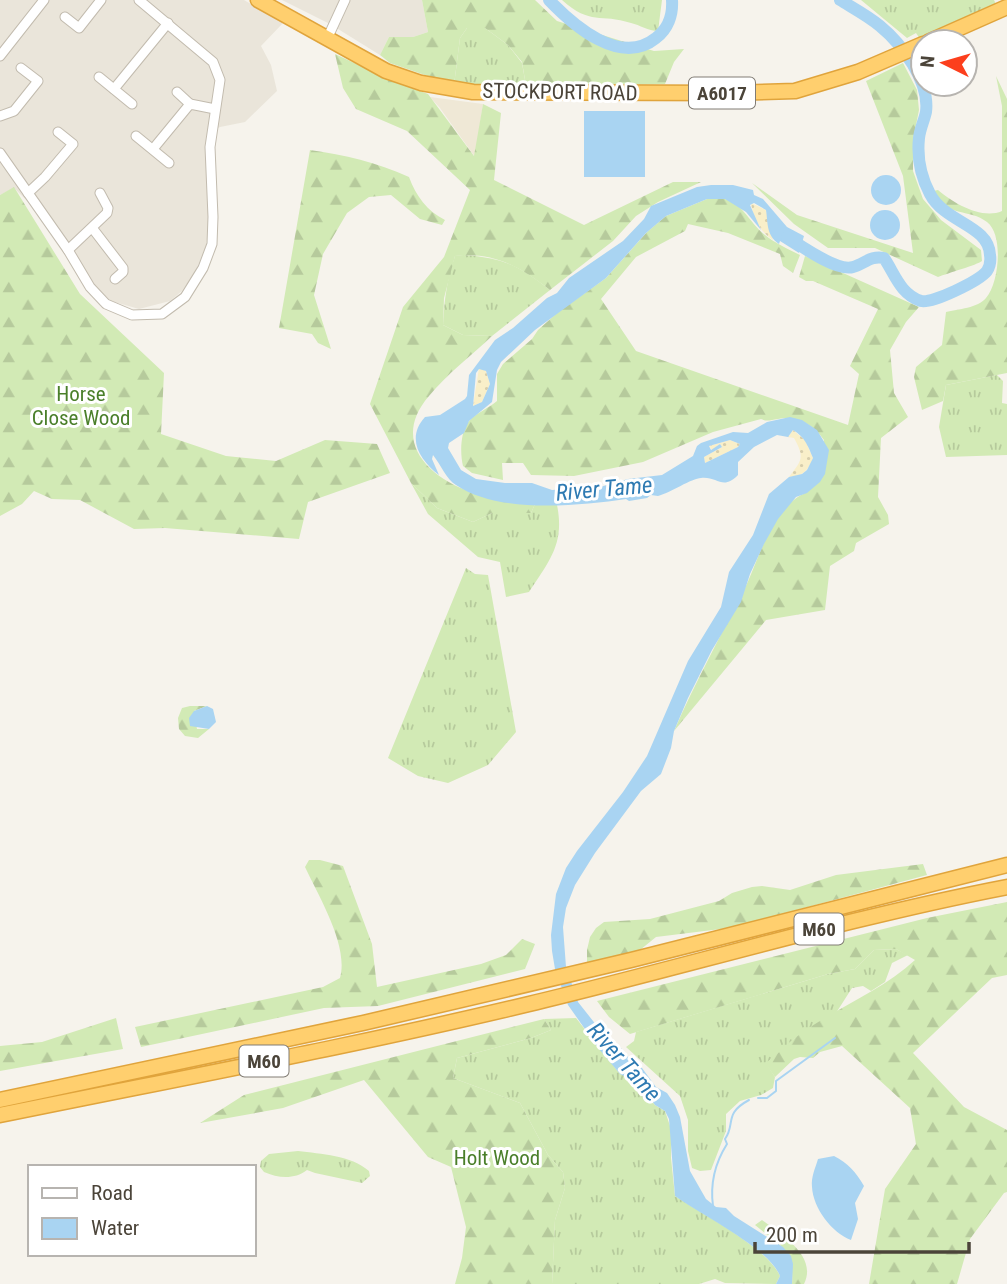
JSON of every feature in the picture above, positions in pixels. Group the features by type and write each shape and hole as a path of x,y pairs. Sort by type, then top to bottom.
{"highway":[{"name":"STOCKPORT ROAD","path":"258,0 386,71 429,85 481,92 776,92 811,87 879,64 909,50"},
{"name":"A6017","path":"959,28 1007,7"},
{"name":"M60","path":"0,1100 363,1023 522,986 958,875 1007,865"},
{"name":"M60","path":"0,1115 364,1041 633,978 796,934 1007,887"}],"street":[{"path":"65,17 79,28 100,0"},
{"path":"1,158 28,192 90,287 106,303 132,315 162,314 185,297 203,268 212,244 210,147 220,80 213,62 139,0"},
{"path":"327,39 345,0"},
{"path":"1000,0 1007,7"},
{"path":"0,56 41,1"},
{"path":"114,89 168,23"},
{"path":"0,116 15,111 38,81 21,68"},
{"path":"99,77 132,104"},
{"path":"177,92 190,104 215,109"},
{"path":"153,149 190,104"},
{"path":"28,192 73,144 58,132"},
{"path":"136,136 169,163"},
{"path":"68,250 107,213 108,208 100,193"},
{"path":"93,229 123,268 123,272 115,279"}],"shaded area":[{"path":"0,0 244,0 283,23 261,46 271,65 277,91 245,122 220,127 211,132 210,215 206,247 195,272 182,291 170,301 139,309 111,301 89,280 64,237 14,188 0,195"},
{"path":"282,0 422,0 428,32 413,37 389,37 380,55 330,24"},
{"path":"430,97 483,104 475,157 440,108"}],"green space":[{"path":"422,0 535,0 557,21 654,51 684,49 674,62 665,84 526,86 522,62 508,45 485,28 467,28 460,38 454,85 390,63 380,55 389,37 413,37 428,32"},
{"path":"562,0 662,0 658,31 620,20 588,16"},
{"path":"861,0 994,0 997,6 946,28 909,28 907,38"},
{"path":"467,28 485,28 508,45 522,63 526,86 454,85 460,38"},
{"path":"335,54 428,94 474,156 483,104 501,113 494,180 584,225 673,182 701,182 658,202 636,216 613,241 550,290 506,262 482,256 455,256 444,298 443,325 463,335 492,336 429,396 418,412 413,427 414,442 428,467 441,477 479,495 535,504 531,513 492,513 473,522 437,508 411,483 370,404 403,307 444,257 470,190 407,131 356,109 343,88"},
{"path":"903,63 909,75 909,98 918,98 913,171 923,199 941,220 981,250 982,261 938,277 875,248 828,248 794,224 752,183 797,215 913,253 903,176 866,81"},
{"path":"996,76 1007,99 1007,373 946,385 943,401 922,410 914,377 916,367 942,345 946,312 973,306 986,298 997,271 998,248 992,228 980,218 946,206 933,191 938,190 960,205 977,212 1002,211 1002,106"},
{"path":"310,150 360,160 409,177 423,202 445,220 442,225 420,219 391,195 369,197 347,213 323,254 314,295 331,349 318,343 312,334 279,328"},
{"name":"Horse Close Wood","path":"14,187 80,294 164,373 161,434 226,456 276,461 325,440 377,444 390,473 308,502 299,539 165,528 134,529 80,500 52,499 34,491 22,504 0,516 0,195"},
{"path":"719,198 734,203 765,235 800,255 793,273 783,266 780,254 728,233 688,224 685,231 636,257 601,299 636,351 848,425 859,374 850,366 878,309 799,277 805,256 919,307 906,322 890,350 894,393 908,417 881,438 878,497 888,515 889,524 856,543 854,551 830,566 825,610 766,620 674,731 775,522 794,499 807,492 824,440 810,426 792,418 767,421 761,419 713,432 643,462 574,476 531,475 523,463 502,463 503,480 472,473 463,466 461,443 469,421 497,401 497,374 503,364 532,339 538,330 606,278 647,232 666,216 707,199"},
{"path":"463,255 510,264 550,290 492,336 463,335 443,325 446,290 452,265 455,256"},
{"path":"997,375 1003,381 1002,403 1007,404 1007,455 946,457 939,427 946,385"},
{"path":"411,483 437,508 473,522 492,513 531,513 535,504 557,505 559,531 554,552 529,592 506,597 500,562 478,557 428,514"},
{"path":"466,568 475,574 488,575 516,732 488,765 448,783 418,776 388,758"},
{"path":"207,706 194,711 197,729 209,729 198,738 185,736 179,729 178,718 182,708"},
{"path":"309,860 343,866 372,944 377,987 481,964 506,955 522,939 535,944 525,969 378,1006 324,1008 141,1047 135,1027 323,987 340,978 342,965 337,937 305,867"},
{"path":"923,864 927,875 729,928 656,937 640,950 587,963 590,937 604,922 650,919 719,901 732,893 752,887 790,890 836,875"},
{"path":"1007,902 1007,975 992,978 913,1053 964,1107 1007,1130 1007,1192 970,1239 957,1284 869,1284 885,1189 916,1144 910,1108 842,1046 820,1052 813,1058 794,1059 775,1077 765,1063 809,1028 887,982 915,960 896,949 874,950 855,969 828,974 630,1034 609,1017 597,1001 927,918"},
{"path":"896,949 908,955 892,963 885,982 871,991 863,986 852,988 836,1013 794,1039 766,1063 775,1077 773,1088 761,1095 740,1101 726,1114 726,1131 711,1170 700,1171 692,1168 688,1151 688,1120 680,1096 626,1047 634,1041 636,1032 828,974 855,969 874,950"},
{"path":"116,1018 123,1049 0,1071 0,1046 42,1042"},
{"path":"576,1018 620,1074 635,1080 655,1105 665,1111 671,1129 675,1196 763,1254 780,1276 776,1284 725,1283 715,1279 699,1284 552,1284 555,1220 565,1188 563,1172 548,1155 520,1103 453,1078 457,1058 551,1030 544,1019"},
{"name":"Holt Wood","path":"544,1019 551,1030 457,1058 453,1078 520,1103 548,1155 563,1172 565,1188 555,1220 552,1284 455,1284 466,1227 451,1167 428,1157 364,1080 283,1108 200,1123 244,1095"},
{"path":"298,1151 345,1158 369,1171 370,1176 362,1183 307,1170 291,1177 280,1177 264,1172 260,1167 261,1161 269,1154"},
{"path":"762,1220 787,1239 802,1255 807,1274 804,1284 792,1284 788,1255 784,1248 755,1225"}],"sand":[{"path":"751,203 766,210 773,240 758,224"},
{"path":"479,368 486,371 490,384 482,402 473,406"},
{"path":"793,430 805,440 813,458 804,472 789,477 797,467 801,455 794,438 788,437"},
{"path":"730,440 740,444 705,463 704,457 722,447 720,444 712,450 709,446"}],"water":[{"path":"584,111 645,111 645,177 584,177"},
{"path":"886,175 897,179 901,190 897,201 886,205 875,201 871,190 875,179"},
{"path":"733,185 753,190 754,195 763,199 787,227 804,236 799,253 780,241 779,244 772,237 766,210 754,203 750,205 761,230 746,212 725,199 707,199 666,216 646,233 606,278 535,330 501,362 497,370 492,402 469,421 464,433 449,443 448,448 461,470 476,479 532,483 552,490 600,487 628,479 662,475 693,456 701,443 733,432 748,433 767,422 790,417 802,420 817,430 829,450 825,474 820,482 807,493 796,497 778,519 764,544 741,602 712,650 688,698 674,731 661,774 641,791 595,853 575,885 566,908 563,927 566,967 578,1002 597,1026 626,1053 630,1062 642,1068 656,1087 667,1093 675,1105 680,1117 690,1171 706,1199 716,1207 726,1208 783,1247 791,1256 793,1264 792,1284 776,1284 780,1276 763,1254 675,1196 669,1119 640,1084 620,1074 568,1005 555,969 551,935 556,894 566,868 647,756 688,661 721,607 729,572 753,535 769,494 789,477 807,470 813,458 803,439 793,430 788,437 777,435 754,447 738,462 738,475 728,482 701,478 647,498 539,506 494,500 456,485 446,476 433,455 432,459 439,475 426,463 416,441 419,425 425,417 440,415 465,399 469,375 495,340 557,293 569,278 623,241 644,219 651,206 697,187","holes":["479,369 486,371 490,384 482,402 473,406 476,373","730,440 740,444 705,463 704,457 722,447 720,444 711,450 709,446"]},
{"path":"885,210 896,214 900,225 896,236 885,240 874,236 870,225 874,214"},
{"path":"207,706 213,709 216,722 209,729 190,726 189,718 194,711"},
{"path":"834,1156 851,1168 864,1186 855,1203 858,1219 851,1240 837,1232 825,1219 813,1195 812,1180 818,1159"}],"waterway":[{"name":"River Tame","path":"549,0 584,31 613,45 627,48 642,46 664,30 672,11 672,0"},
{"name":"River Tame","path":"787,237 819,257 846,268 875,258 884,258 903,289 921,301 935,299 966,286 987,271 990,263 988,245 982,237 937,204 924,181 919,145 926,100 924,88 913,64 880,26 840,0"},
{"path":"758,1098 767,1098 776,1091 776,1081 835,1038"},
{"path":"713,1206 714,1174 727,1144 725,1139 733,1115 749,1100"}]}
